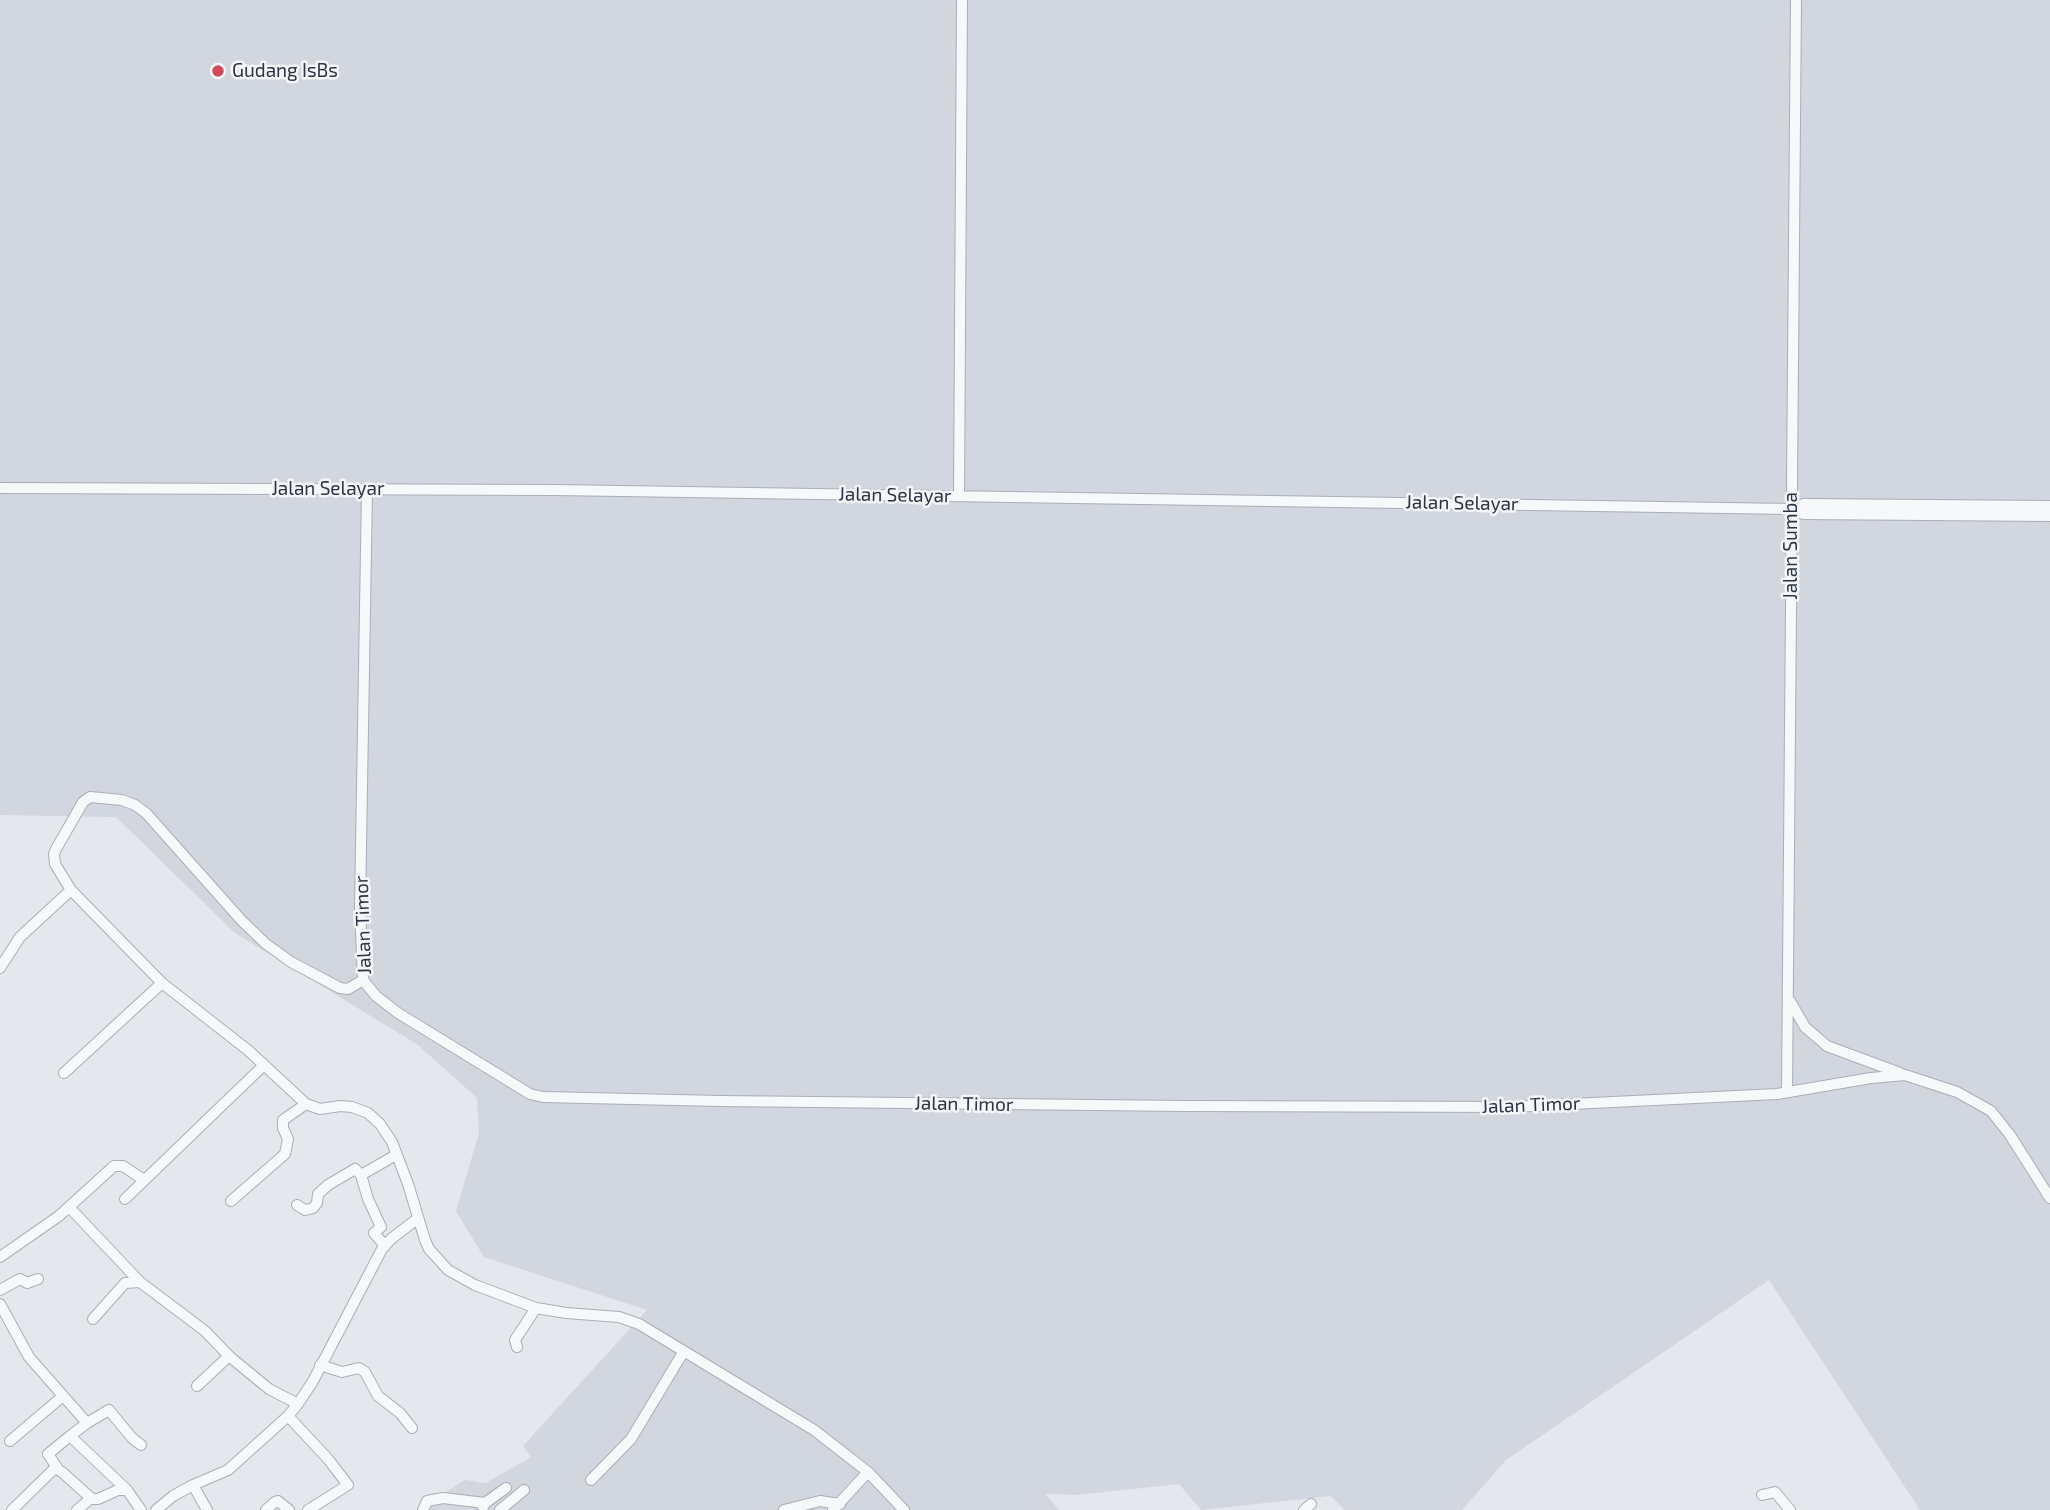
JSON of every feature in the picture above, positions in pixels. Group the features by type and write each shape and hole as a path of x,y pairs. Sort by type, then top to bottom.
{"street":[{"path":"959,496 962,0"},
{"name":"Jalan Sumba","path":"1787,1092 1796,0"},
{"name":"Jalan Selayar","path":"0,488 959,496 1791,509 1802,514 2020,511 2050,506"},
{"name":"Jalan Timor","path":"367,490 360,906 363,980 376,996 398,1013 500,1078 537,1097 1472,1107 1629,1102 1787,1092 1905,1075 1957,1092 1991,1111 2010,1135 2050,1198"},
{"name":"Jalan Selayar","path":"2020,511 2050,516"},
{"path":"363,980 348,989 340,988 266,944 242,921 146,813 122,800 90,797 86,799 56,849 55,864 71,890 162,983 216,1024 306,1104 320,1109 352,1107 368,1113 386,1131 408,1184 417,1219 429,1249 448,1270 475,1285 536,1308 619,1317 639,1324 814,1430 868,1472 904,1510"},
{"path":"0,968 20,937 71,890"},
{"path":"64,1073 162,983"},
{"path":"1788,998 1805,1027 1827,1046 1905,1075"},
{"path":"125,1199 264,1065"},
{"path":"231,1200 285,1154 288,1141 283,1128 284,1120 306,1104"},
{"path":"361,1175 396,1155"},
{"path":"0,1257 69,1207 116,1165 123,1166 144,1181"},
{"path":"297,1205 305,1210 313,1208 318,1194 355,1169 361,1175 368,1199 382,1227 374,1233 384,1246"},
{"path":"69,1207 140,1282 205,1331 229,1356 269,1389 298,1404"},
{"path":"156,1510 193,1485 228,1471 289,1416 320,1365 384,1246 417,1219"},
{"path":"0,1290 20,1279 27,1283 38,1279"},
{"path":"93,1319 125,1283 140,1282"},
{"path":"0,1304 29,1357 87,1423"},
{"path":"517,1348 515,1340 536,1308"},
{"path":"592,1480 631,1439 684,1351"},
{"path":"197,1386 229,1356"},
{"path":"320,1365 342,1372 359,1368 365,1372 378,1396 395,1408 412,1428"},
{"path":"9,1441 64,1396"},
{"path":"90,1499 58,1469 48,1454 87,1423 109,1410 141,1445"},
{"path":"289,1416 348,1485 308,1510"},
{"path":"70,1436 127,1490 141,1510"},
{"path":"12,1510 53,1469 58,1469"},
{"path":"783,1510 820,1501 836,1507 868,1472"},
{"path":"193,1485 207,1510"},
{"path":"423,1510 427,1501 443,1498 485,1506 506,1488"},
{"path":"77,1510 90,1499 97,1499 118,1490 127,1490"},
{"path":"508,1508 524,1490"},
{"path":"1762,1495 1775,1492 1790,1510"},
{"path":"266,1510 278,1501 289,1510"}],"shaded area":[{"path":"0,0 2050,0 2050,1510 1920,1510 1769,1280 1506,1460 1462,1510 1345,1510 1330,1496 1201,1510 1179,1484 1077,1495 1045,1494 1059,1510 418,1510 465,1480 486,1483 531,1457 523,1446 647,1310 484,1257 456,1211 479,1133 477,1098 418,1045 235,933 116,817 0,815"}],"place":[{"name":"Gudang IsBs","path":"218,71"}]}
